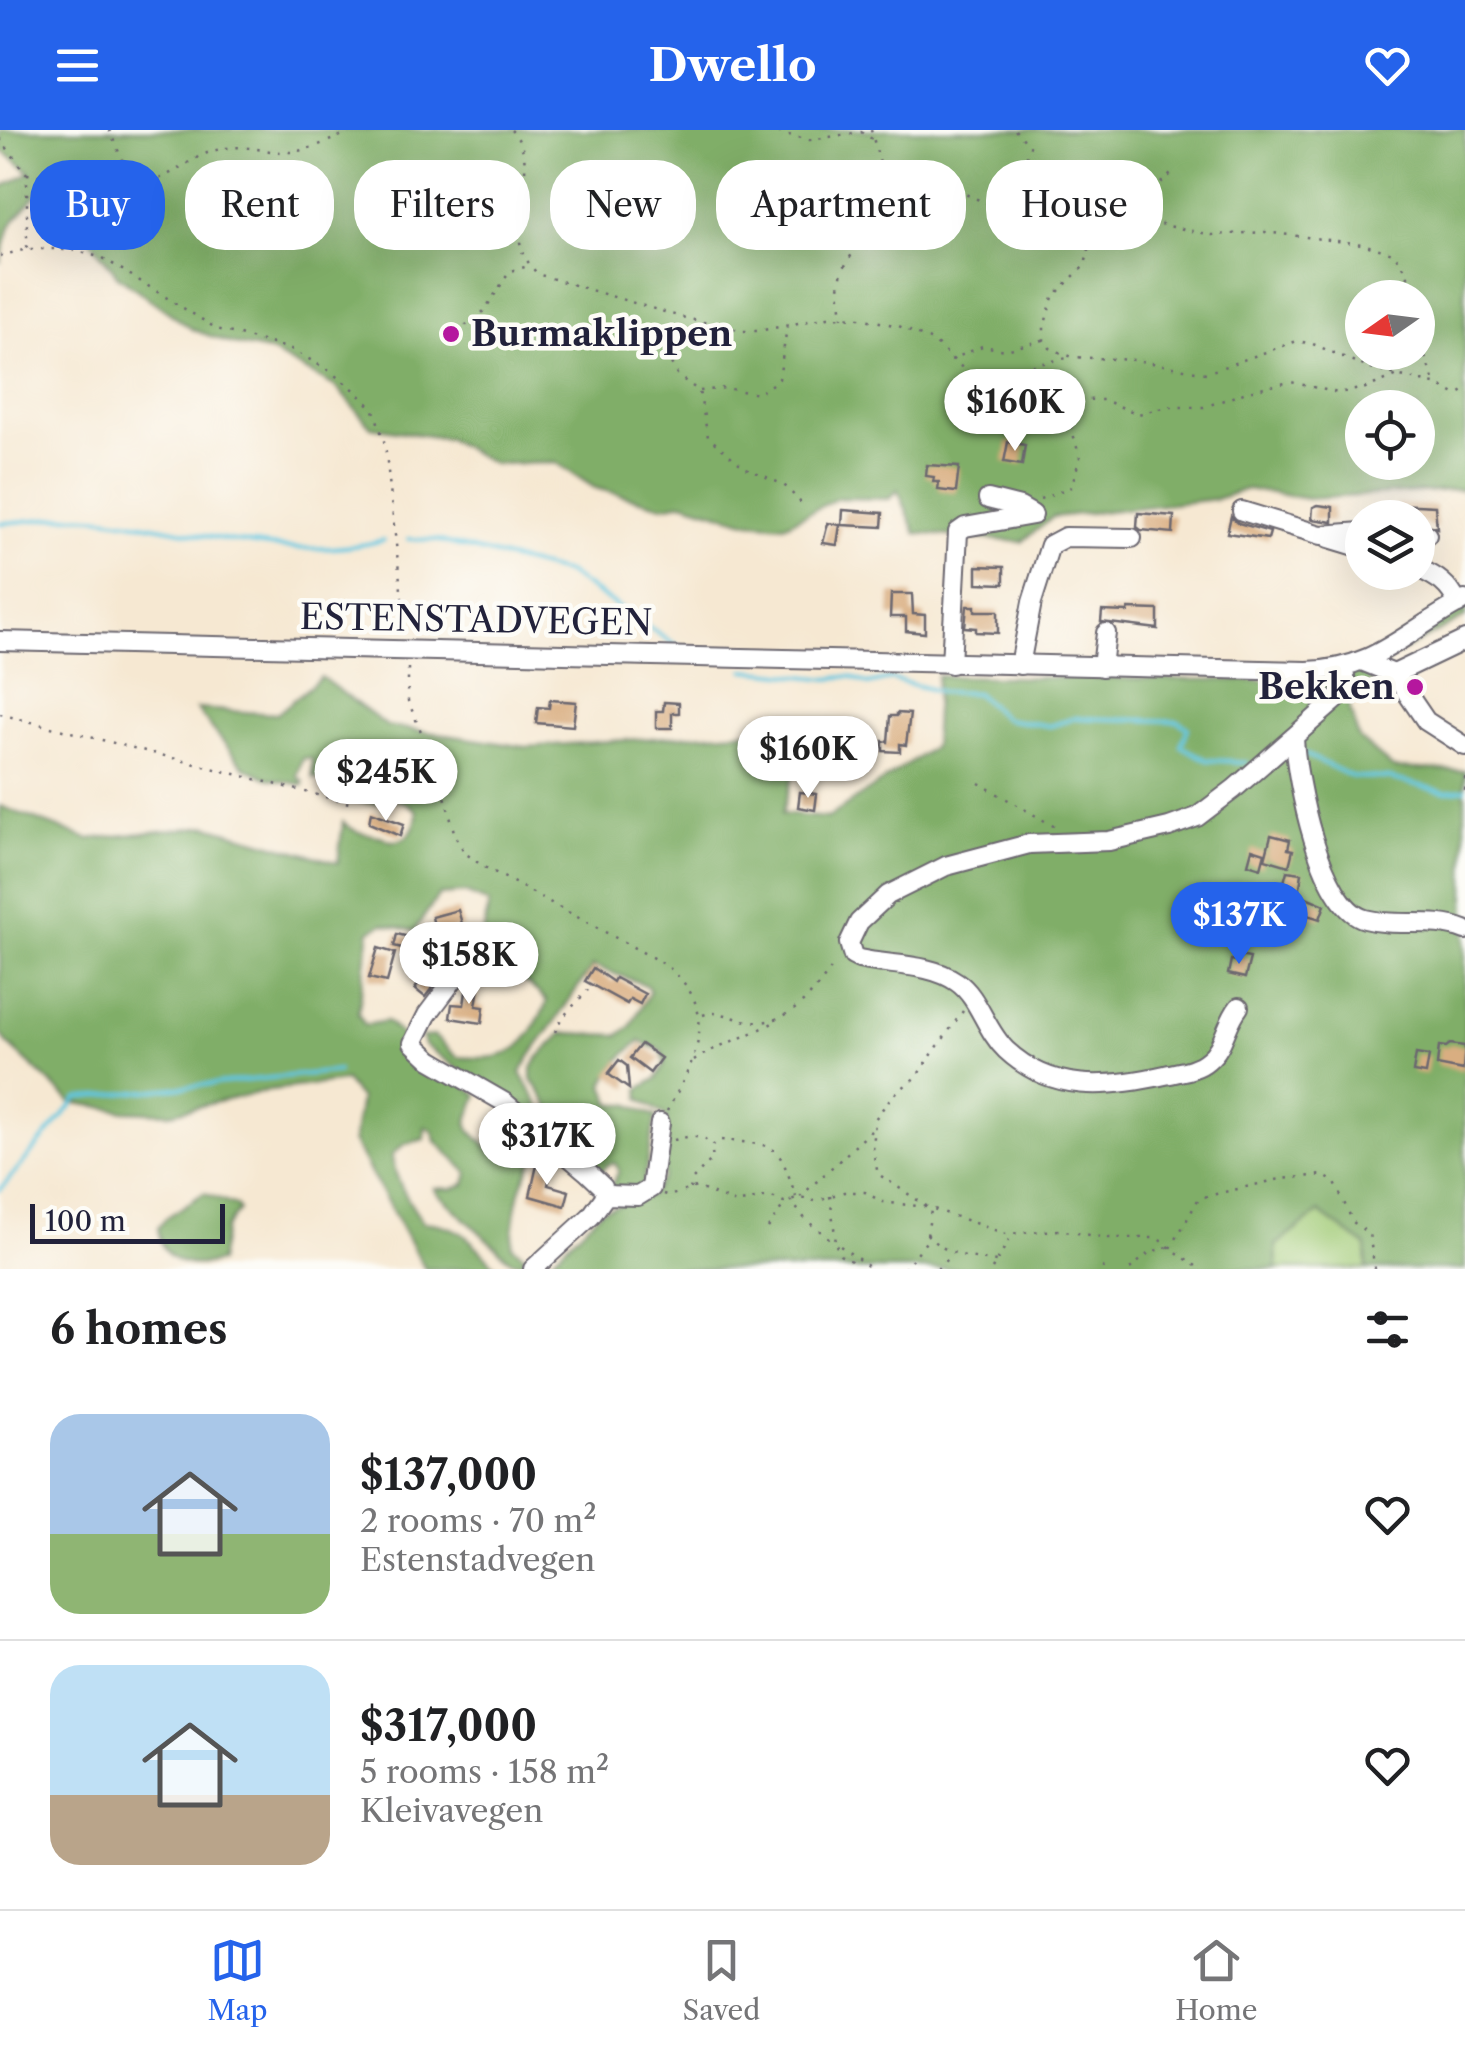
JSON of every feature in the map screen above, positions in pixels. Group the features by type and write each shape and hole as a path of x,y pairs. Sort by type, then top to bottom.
{"street":[{"path":"951,664 958,532 965,527 1033,514 988,499"},
{"path":"1242,511 1345,543"},
{"path":"1320,535 1345,533"},
{"path":"1020,665 1032,602 1050,545 1064,537 1132,538"},
{"name":"ESTENSTADVEGEN","path":"0,641 1307,671 1344,669 1364,662 1462,602 1435,576"},
{"path":"1102,666 1106,633"},
{"path":"1394,674 1465,640"},
{"path":"1364,662 1394,674 1426,720 1465,746"},
{"path":"1238,1007 1214,1054 1200,1066 1131,1083 1088,1086 1054,1080 1021,1062 989,1032 972,998 959,983 948,976 860,959 850,950 852,931 888,895 946,866 1029,844 1109,841 1183,823 1215,805 1343,693 1344,669"},
{"path":"1294,738 1297,770 1316,843 1329,879 1348,910 1370,920 1444,924 1465,930"},
{"path":"454,979 413,1043 431,1060 504,1102 586,1171 606,1195"},
{"path":"606,1195 638,1196 650,1188 659,1127"},
{"path":"533,1269 590,1216 606,1195"}],"path":[{"path":"109,130 123,160"},
{"path":"165,178 191,158 227,148 284,152 306,149 354,130"},
{"path":"511,130 522,147 525,175 518,228 523,255 530,266 546,278 627,298 682,317 759,331 842,318 898,326 934,342 970,374 1009,388 1063,399 1104,400 1138,414 1167,406 1204,407 1254,389 1291,382 1338,393 1366,388 1398,375"},
{"path":"768,130 810,140 861,132 874,140"},
{"path":"871,130 879,160"},
{"path":"1016,130 1030,146 1025,160"},
{"path":"0,139 27,174 27,249"},
{"path":"1163,181 1171,174"},
{"path":"1163,225 1212,235 1264,232 1362,244 1393,253 1407,271 1409,280"},
{"path":"0,256 27,249 77,251 104,258 217,330 276,344 315,362 369,404 382,430 388,460 407,652 408,701 440,776 454,836 465,853 481,865 678,975 701,1016 694,1062 659,1127 677,1142 691,1136 705,1139 711,1147 713,1158 693,1179 690,1189"},
{"path":"842,318 839,287 842,271 855,250"},
{"path":"1089,250 1085,265 1053,296 1044,327 1044,340 1050,348 1072,356 1136,360 1206,373 1296,342 1312,344 1348,361 1434,384 1457,395 1465,390"},
{"path":"457,332 484,311 510,271 530,266"},
{"path":"591,321 615,324 665,352 678,376 699,391 726,388 758,394 779,379 787,326"},
{"path":"951,360 982,346 1006,350 1044,340"},
{"path":"1009,388 1026,377 1034,365 1072,356"},
{"path":"1429,370 1434,384"},
{"path":"699,391 708,437 744,467 784,485 803,505"},
{"path":"1020,507 1071,487 1080,458 1063,399"},
{"path":"0,714 99,736 349,803"},
{"path":"1464,797 1465,780"},
{"path":"979,783 1058,828 1064,842"},
{"path":"694,1062 710,1049 758,1031 814,994 834,963"},
{"path":"555,1032 588,990"},
{"path":"929,1208 878,1174 872,1130 875,1119 916,1077 972,998"},
{"path":"701,1016 719,1012 748,1021 777,1020"},
{"path":"650,1188 669,1196 696,1187 736,1203 769,1196 788,1201 798,1198 872,1130"},
{"path":"711,1147 720,1140 770,1145 782,1156 798,1198"},
{"path":"1130,1269 1150,1252 1170,1247 1199,1198 1280,1178 1322,1175 1336,1184 1353,1222 1369,1234 1374,1269"},
{"path":"798,1198 814,1201 844,1192 866,1192 882,1202 929,1208 1006,1234 1059,1230 1108,1238 1157,1238 1200,1269"},
{"path":"830,1196 840,1256 852,1261 855,1269"},
{"path":"768,1228 788,1201"},
{"path":"788,1201 806,1220 872,1269"},
{"path":"904,1269 926,1242 929,1208"},
{"path":"927,1234 953,1253 996,1262"},
{"path":"992,1269 1013,1234"},
{"path":"938,1269 953,1253"}],"green space":[{"path":"0,130 1465,130 1465,489 1308,499 1247,489 1216,499 1053,517 1022,542 916,533 898,490 889,499 838,498 784,525 749,522 683,502 663,506 595,488 556,463 494,464 448,439 371,427 336,387 269,351 193,330 118,276 98,250 165,250 165,160 30,160 30,172 0,149"},
{"path":"30,172 30,202 10,226 0,263 0,188"},
{"path":"1465,602 1465,617 1392,657 1349,706 1359,739 1393,768 1465,771 1465,1269 1367,1269 1366,1246 1319,1212 1276,1245 1277,1269 551,1269 548,1267 555,1256 602,1210 651,1195 663,1178 667,1117 640,1099 639,1089 656,1079 665,1063 662,1051 640,1041 619,1060 604,1085 612,1104 628,1104 656,1116 642,1191 610,1188 619,1171 615,1163 598,1175 568,1150 565,1132 532,1079 532,1068 563,1033 619,1035 630,1027 650,991 646,985 593,966 528,1060 521,1073 559,1140 424,1045 422,1037 434,1036 457,1057 500,1056 526,1039 547,1001 503,970 471,968 472,957 481,944 489,903 465,893 439,895 414,931 383,924 370,931 358,1014 365,1025 386,1021 408,1047 478,1095 467,1122 492,1152 531,1151 534,1157 519,1194 512,1246 525,1256 522,1263 511,1261 437,1193 434,1188 452,1189 465,1184 468,1173 436,1141 432,1130 425,1127 425,1139 405,1144 392,1155 403,1190 423,1222 458,1231 498,1269 425,1269 353,1141 360,1099 345,1081 270,1090 170,1113 124,1111 71,1102 0,1032 0,806 88,839 208,826 338,863 343,822 356,831 390,841 405,838 412,830 417,811 409,805 398,800 364,803 334,795 335,780 313,778 312,759 303,758 297,777 303,785 267,778 244,767 196,709 277,714 321,677 387,726 526,747 807,727 782,814 828,818 933,747 937,676 1324,681"},
{"path":"204,1193 236,1205 239,1210 225,1229 219,1262 186,1264 164,1249 158,1228 166,1218"},
{"path":"1319,1212 1366,1246 1367,1269 1277,1269 1275,1245"}],"building":[{"path":"1008,442 1025,445 1022,465 1004,462"},
{"path":"927,465 959,467 956,492 938,490 939,482 926,476"},
{"path":"1313,507 1333,507 1333,522 1312,519"},
{"path":"843,510 883,513 882,527 842,525"},
{"path":"1138,513 1174,516 1173,533 1141,530 1137,527"},
{"path":"1231,516 1238,523 1270,532 1268,539 1227,533"},
{"path":"828,523 840,525 837,545 823,543"},
{"path":"977,566 1004,567 1004,584 977,583"},
{"path":"891,594 912,594 913,614 925,615 925,633 906,631 906,617 890,617"},
{"path":"967,606 975,606 975,611 998,611 998,633 965,627"},
{"path":"1158,610 1158,629 1101,622 1102,611"},
{"path":"550,700 576,702 573,726 536,723 538,707 549,708"},
{"path":"664,702 679,703 679,713 672,713 672,728 656,728 656,711 663,711"},
{"path":"910,714 906,745 900,744 900,752 883,751 883,741 888,742 890,716"},
{"path":"800,792 817,794 815,810 798,807"},
{"path":"371,812 404,824 400,836 369,823"},
{"path":"1271,835 1290,840 1288,849 1293,850 1289,866 1265,859"},
{"path":"1252,849 1265,853 1261,868 1248,864"},
{"path":"1287,871 1302,873 1299,894 1325,905 1320,919 1308,915 1305,924 1290,919 1293,910 1278,904"},
{"path":"458,910 463,927 436,934 432,917"},
{"path":"397,934 413,938 410,950 394,946"},
{"path":"378,948 395,953 387,982 369,978"},
{"path":"1238,956 1250,958 1245,978 1228,974 1231,960 1237,961"},
{"path":"434,961 446,970 425,997 415,989"},
{"path":"593,968 613,982 615,978 645,994 640,1004 630,999 627,1004 585,981"},
{"path":"467,985 479,987 476,1006 484,1007 482,1023 450,1018 452,1004 464,1005"},
{"path":"641,1044 661,1058 650,1073 630,1058"},
{"path":"1439,1046 1465,1046 1463,1070 1437,1065"},
{"path":"1416,1054 1429,1056 1426,1074 1413,1072"},
{"path":"619,1060 627,1066 629,1089 608,1074"},
{"path":"500,1121 514,1129 506,1144 492,1136"},
{"path":"537,1165 552,1169 548,1185 569,1191 565,1206 530,1196"}],"waterway":[{"path":"0,523 93,517 238,542 310,549 384,540"},
{"path":"408,539 436,540 567,573 679,647"},
{"path":"745,670 829,679 850,676 868,684 890,679 942,692 976,693 1005,719 1050,726 1075,718 1178,721 1188,728 1181,746 1207,760 1246,762"},
{"path":"1304,754 1353,777 1389,778 1445,792 1465,789"},
{"path":"0,1190 78,1098 338,1071"}],"place":[{"name":"Burmaklippen","path":"451,334"},
{"name":"Bekken","path":"1415,687"}]}
